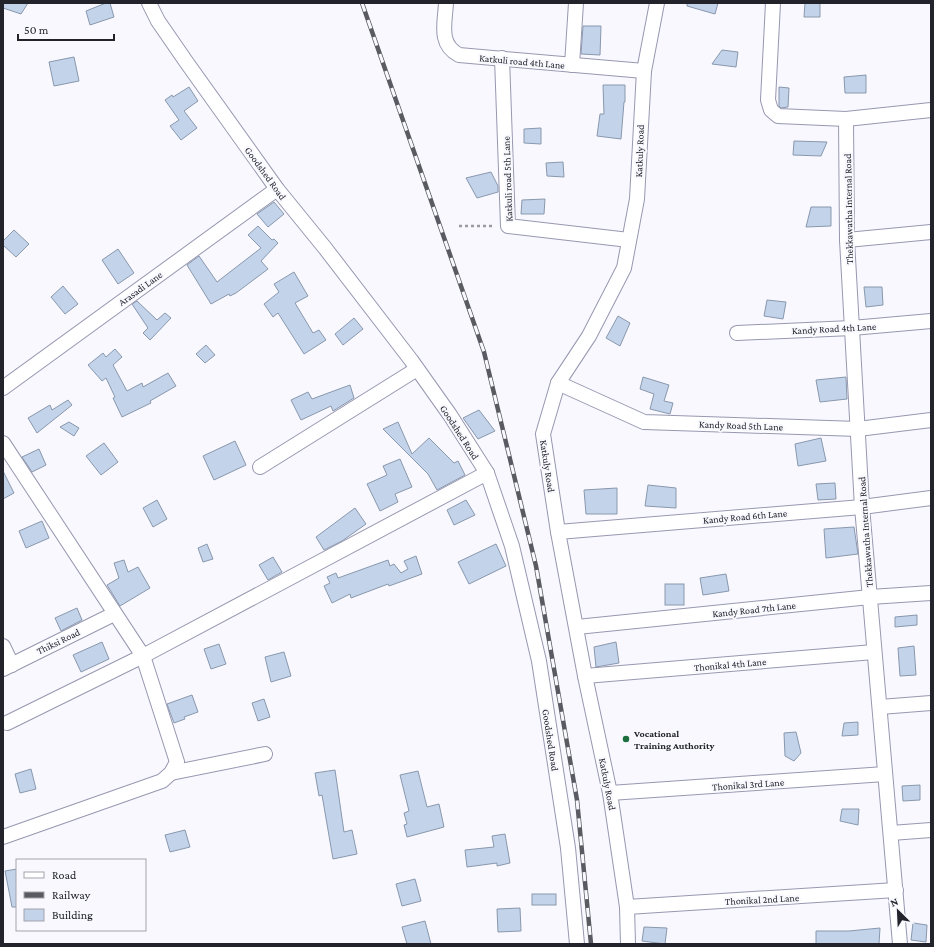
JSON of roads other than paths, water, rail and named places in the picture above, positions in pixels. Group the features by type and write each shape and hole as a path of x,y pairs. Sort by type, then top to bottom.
{"street":[{"name":"Goodshed Road","path":"149,3 158,21 187,63 277,188 325,248 417,369 450,415 487,473 512,546 539,661 568,848 577,944"},
{"name":"Katkuli road 4th Lane","path":"446,3 444,40 451,51 459,55 644,71"},
{"path":"572,65 576,3"},
{"name":"Katkuly Road","path":"628,944 627,906 610,793 558,532 543,434 558,383 589,336 624,268 638,198 644,71 657,3"},
{"path":"773,3 768,100 771,110 778,116 846,119 931,110"},
{"name":"Katkuli road 5th Lane","path":"502,58 508,226 630,240"},
{"name":"Thekkawatha Internal Road","path":"846,119 847,240 862,507 900,944"},
{"name":"Arasadi Lane","path":"3,388 277,188"},
{"path":"847,240 931,232"},
{"name":"Kandy Road 4th Lane","path":"737,333 852,328 931,321"},
{"path":"260,467 417,369"},
{"name":"Kandy Road 5th Lane","path":"558,383 644,422 858,429 931,420"},
{"path":"3,443 143,656 177,762 172,773 162,781 3,837"},
{"path":"7,723 143,656 487,473"},
{"name":"Kandy Road 6th Lane","path":"558,532 862,507 931,498"},
{"name":"Kandy Road 7th Lane","path":"577,627 870,597 931,593"},
{"name":"Thiksi Road","path":"7,667 114,614"},
{"path":"3,646 7,667"},
{"name":"Thonikal 4th Lane","path":"586,676 874,652"},
{"path":"880,707 931,703"},
{"path":"172,773 264,754"},
{"name":"Thonikal 3rd Lane","path":"610,793 885,774"},
{"path":"891,833 931,830"},
{"name":"Thonikal 2nd Lane","path":"627,906 896,890"}],"railway":[{"path":"362,3 484,352 536,566 577,800 591,944"}],"place":[{"name":"Vocational Training Authority","path":"626,739"}]}
